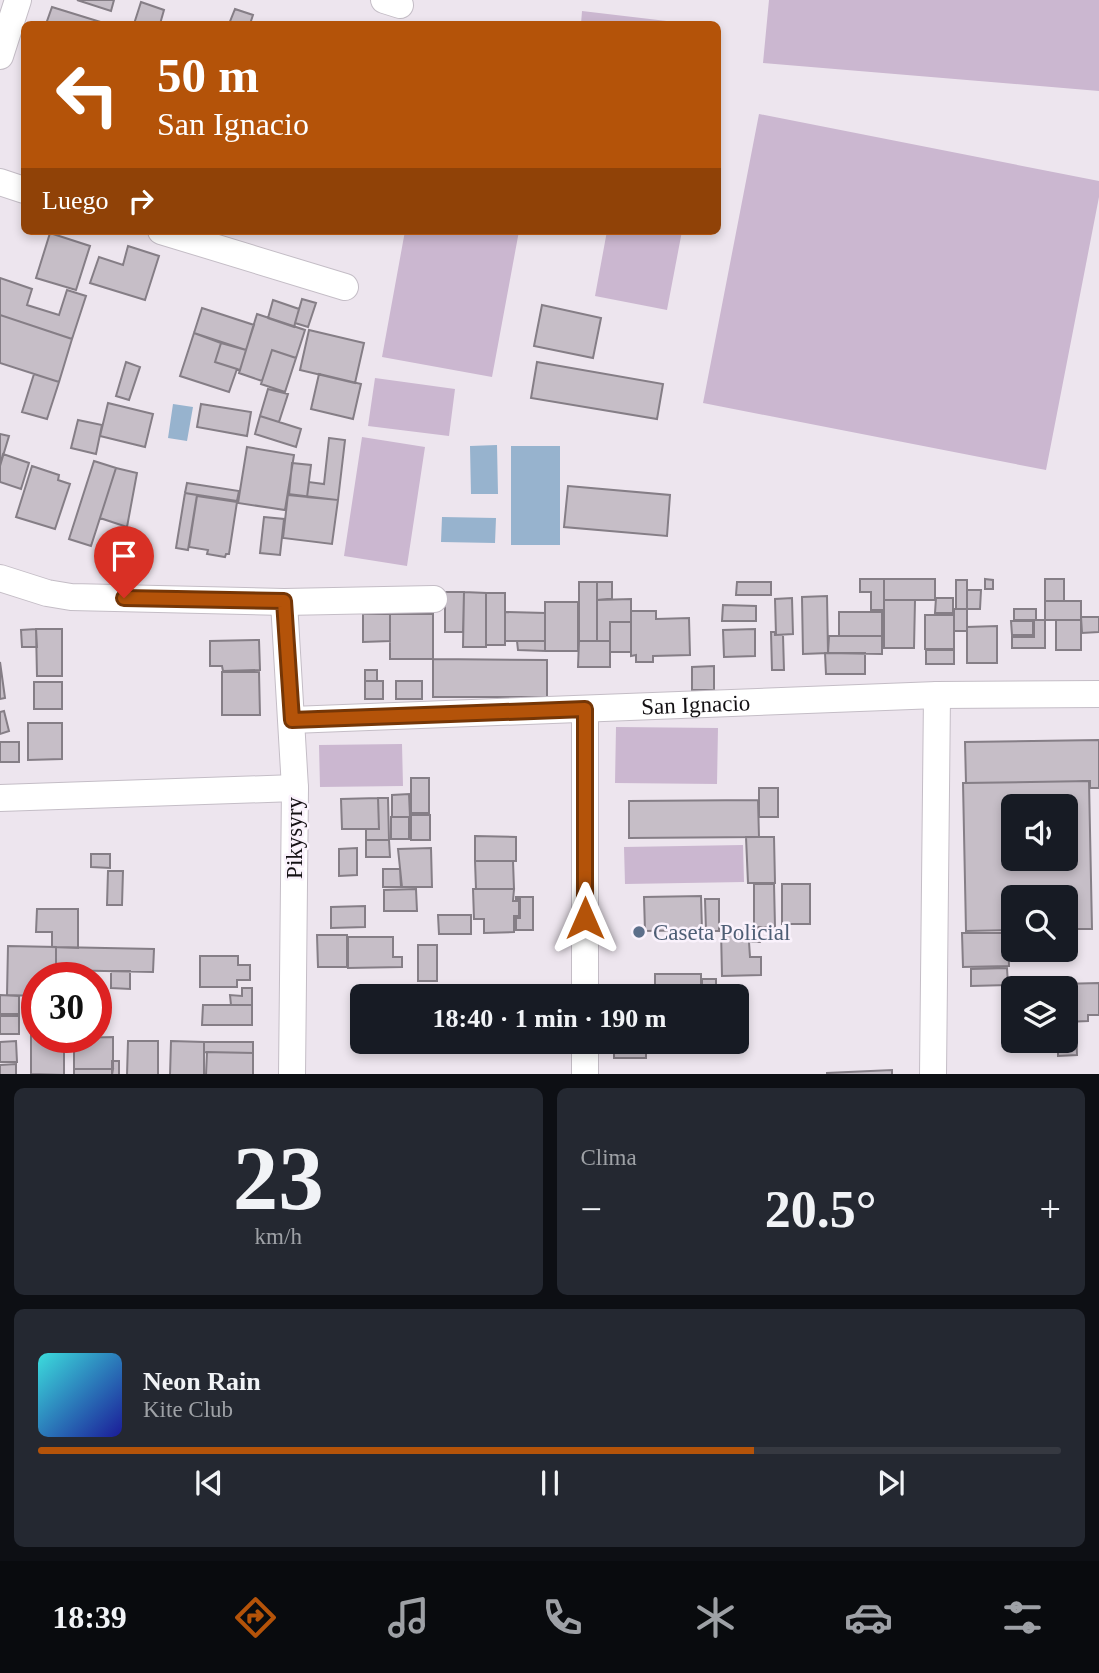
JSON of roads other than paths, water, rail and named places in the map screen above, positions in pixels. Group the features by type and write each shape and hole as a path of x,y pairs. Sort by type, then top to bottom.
{"street":[{"path":"0,56 19,0"},
{"path":"0,182 21,189"},
{"path":"174,235 345,287"},
{"path":"0,578 47,593 71,597 284,601 435,598"},
{"name":"Pikysyry","path":"284,601 295,788 292,1074"},
{"name":"San Ignacio","path":"292,720 937,695 1099,694"},
{"path":"933,1074 937,695"},
{"path":"585,709 585,984"},
{"path":"0,798 295,788"},
{"path":"585,1054 585,1074"}],"water":[{"path":"173,404 193,407 187,441 168,438"},
{"path":"497,445 498,494 471,494 470,446"},
{"path":"511,446 560,446 560,545 511,545"},
{"path":"442,517 496,518 495,543 441,542"}],"place":[{"name":"Caseta Policial","path":"639,932"}]}
